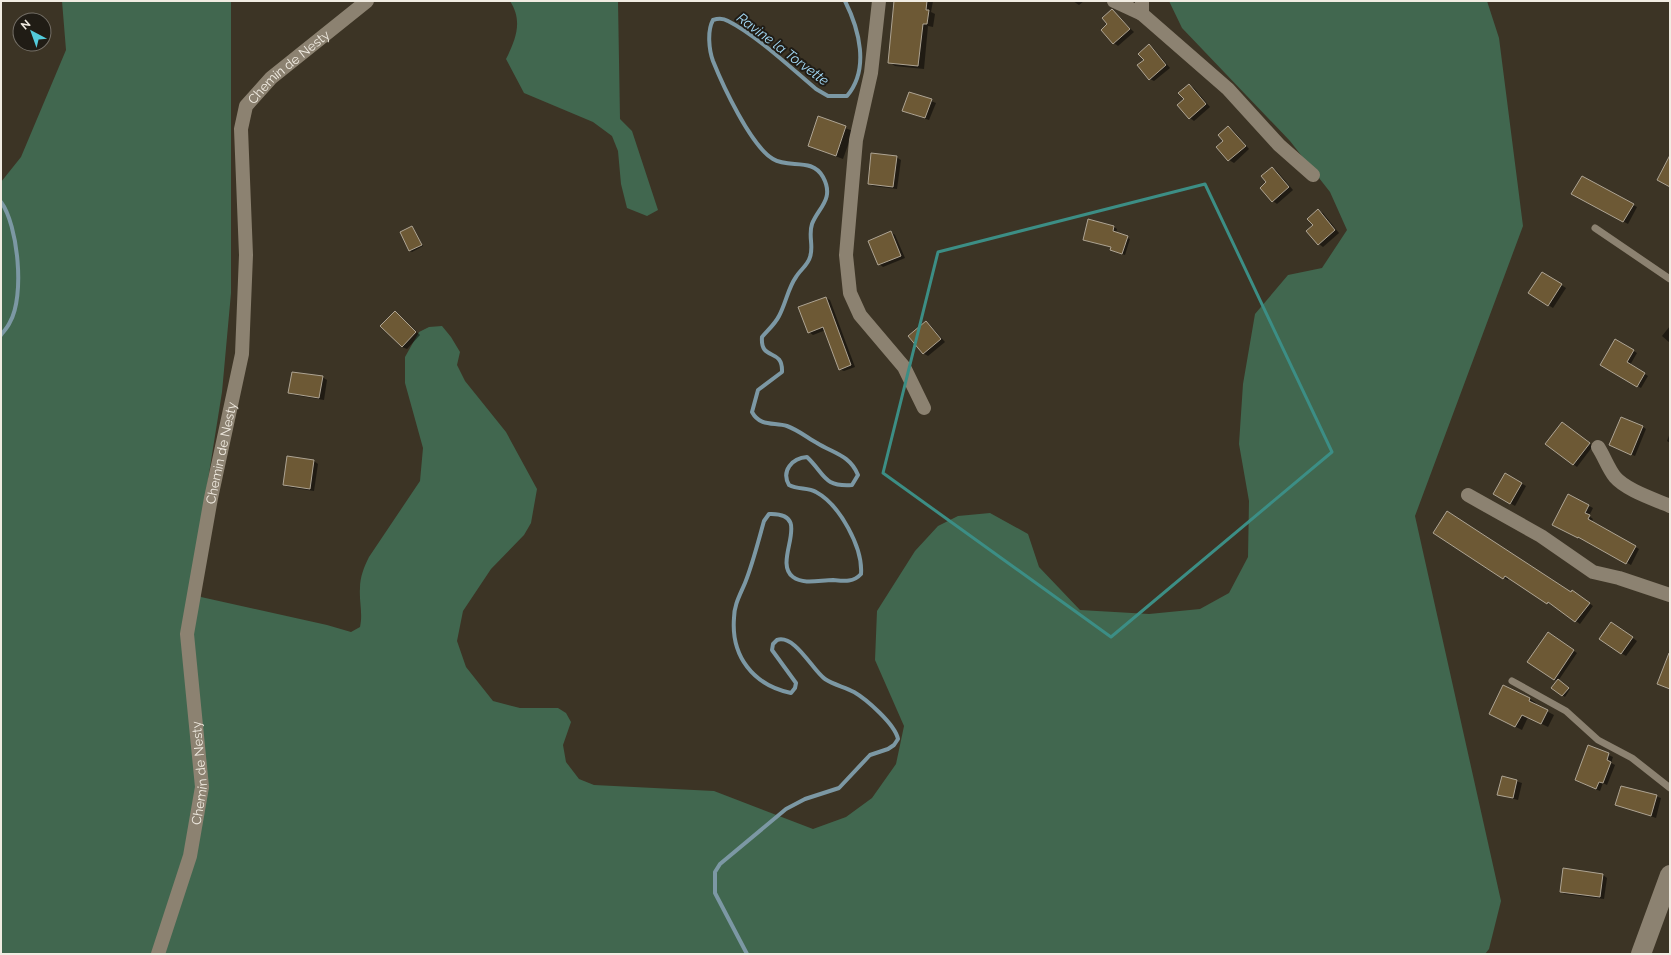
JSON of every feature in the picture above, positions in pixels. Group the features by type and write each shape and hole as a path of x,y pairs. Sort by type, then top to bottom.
{"street":[{"name":"Chemin de Nesty","path":"158,954 190,856 202,787 187,634 212,498 242,354 246,256 240,129 246,106 271,78 367,1"},
{"path":"879,1 871,73 856,140 846,255 850,293 860,315 904,367 924,408"},
{"path":"1114,1 1142,8 1228,89 1279,145 1313,175"},
{"path":"1598,447 1615,477 1621,482 1640,493 1670,506"},
{"path":"1468,496 1542,536 1593,572 1619,578 1670,595"},
{"path":"1641,954 1670,875"}],"lane":[{"path":"1595,228 1670,279"},
{"path":"1512,681 1566,711 1598,740 1632,758 1670,788"}],"highlighted area":[{"path":"1205,184 1332,452 1111,637 883,473 938,252"}],"green space":[{"path":"62,1 231,1 231,293 222,392 192,580 201,597 327,625 351,632 360,627 360,584 365,565 420,481 423,448 405,383 405,357 419,332 429,327 442,326 460,352 457,365 465,381 506,432 537,489 531,523 524,535 491,569 463,611 457,641 466,667 493,701 520,708 558,708 566,713 571,722 563,745 566,762 579,779 594,785 714,791 813,829 846,817 872,798 896,764 904,726 875,660 877,611 915,551 938,526 958,516 990,513 1028,534 1039,567 1080,610 1149,614 1200,609 1229,593 1248,557 1249,501 1239,444 1243,384 1255,314 1288,275 1322,268 1347,230 1330,192 1290,141 1182,28 1169,1 1487,1 1499,38 1523,226 1415,516 1501,901 1489,949 1485,954 1,954 1,182 21,157 66,50"},
{"path":"510,1 618,1 620,119 632,131 658,210 647,216 627,208 621,184 618,151 612,136 593,122 524,93 506,59 513,44 517,30 516,16"}],"building":[{"path":"894,1 927,1 926,10 929,10 927,24 923,24 918,66 888,63"},
{"path":"1112,9 1130,29 1113,44 1101,30 1107,24 1102,18"},
{"path":"1149,44 1166,65 1149,80 1137,65 1144,60 1138,54"},
{"path":"1189,84 1206,104 1189,119 1177,105 1184,99 1178,93"},
{"path":"909,92 932,99 925,118 902,111"},
{"path":"818,116 846,126 836,156 808,146"},
{"path":"1228,126 1246,146 1228,161 1216,147 1223,141 1218,135"},
{"path":"871,153 897,156 893,187 868,184"},
{"path":"1670,155 1670,187 1657,180"},
{"path":"1272,167 1289,187 1272,202 1260,188 1266,182 1261,176"},
{"path":"1582,176 1634,204 1623,222 1571,194"},
{"path":"1318,209 1335,230 1318,245 1306,231 1313,225 1307,219"},
{"path":"1088,219 1114,226 1113,231 1128,236 1122,254 1110,250 1111,247 1083,240"},
{"path":"412,226 422,245 409,251 400,232"},
{"path":"891,231 901,256 878,265 868,241"},
{"path":"1542,272 1562,284 1548,306 1528,293"},
{"path":"826,297 851,365 839,370 823,327 808,333 798,307"},
{"path":"395,311 416,332 402,347 380,326"},
{"path":"926,321 941,339 923,354 908,336"},
{"path":"1615,339 1634,350 1627,362 1645,373 1637,387 1600,365"},
{"path":"292,372 323,376 319,398 288,393"},
{"path":"1621,417 1643,426 1631,455 1609,445"},
{"path":"1562,422 1590,443 1573,465 1545,444"},
{"path":"287,456 314,460 310,489 283,485"},
{"path":"1505,473 1522,483 1510,504 1493,494"},
{"path":"1568,494 1589,505 1585,513 1590,515 1588,519 1636,546 1626,564 1578,537 1552,525"},
{"path":"1447,511 1590,603 1575,622 1548,602 1547,604 1505,576 1503,579 1433,533"},
{"path":"1611,622 1633,637 1621,654 1599,639"},
{"path":"1548,632 1574,650 1554,680 1527,662"},
{"path":"1670,653 1670,689 1657,684"},
{"path":"1558,679 1569,688 1562,696 1551,688"},
{"path":"1503,685 1530,698 1529,701 1548,710 1541,724 1522,715 1515,727 1489,714"},
{"path":"1588,745 1609,753 1607,760 1611,762 1603,783 1599,782 1596,789 1575,780"},
{"path":"1502,776 1517,780 1513,798 1497,795"},
{"path":"1621,786 1657,795 1651,816 1615,805"},
{"path":"1563,868 1603,874 1600,897 1560,892"}],"waterway":[{"name":"Ravine la Torvette","path":"747,954 715,893 715,872 720,864 786,809 805,799 839,788 870,755 888,749 894,745 898,739 892,726 866,700 854,692 825,679 790,642 777,640 773,644 772,650 796,683 795,688 791,693 778,689 755,676 747,667 736,645 734,632 735,609 750,568 764,521 769,514 783,515 789,521 791,529 787,560 788,570 793,577 802,581 812,582 833,580 844,581 855,579 861,574 861,564 854,540 841,517 825,498 816,492 789,485 786,475 789,466 797,460 807,457 825,478 830,482 842,485 852,485 858,475 855,468 840,455 787,426 763,422 755,417 752,412 758,390 782,372 779,360 764,350 762,345 762,337 777,319 793,281 809,260 811,253 812,224 824,203 827,191 823,177 813,167 779,162 773,159 756,142 738,114 713,61 710,52 709,35 713,20 726,20 762,43 816,89 828,96 847,96 854,85 858,74 860,49 858,36 845,1"},
{"path":"1,202 12,227 18,261 15,310 9,324 1,335"}]}
